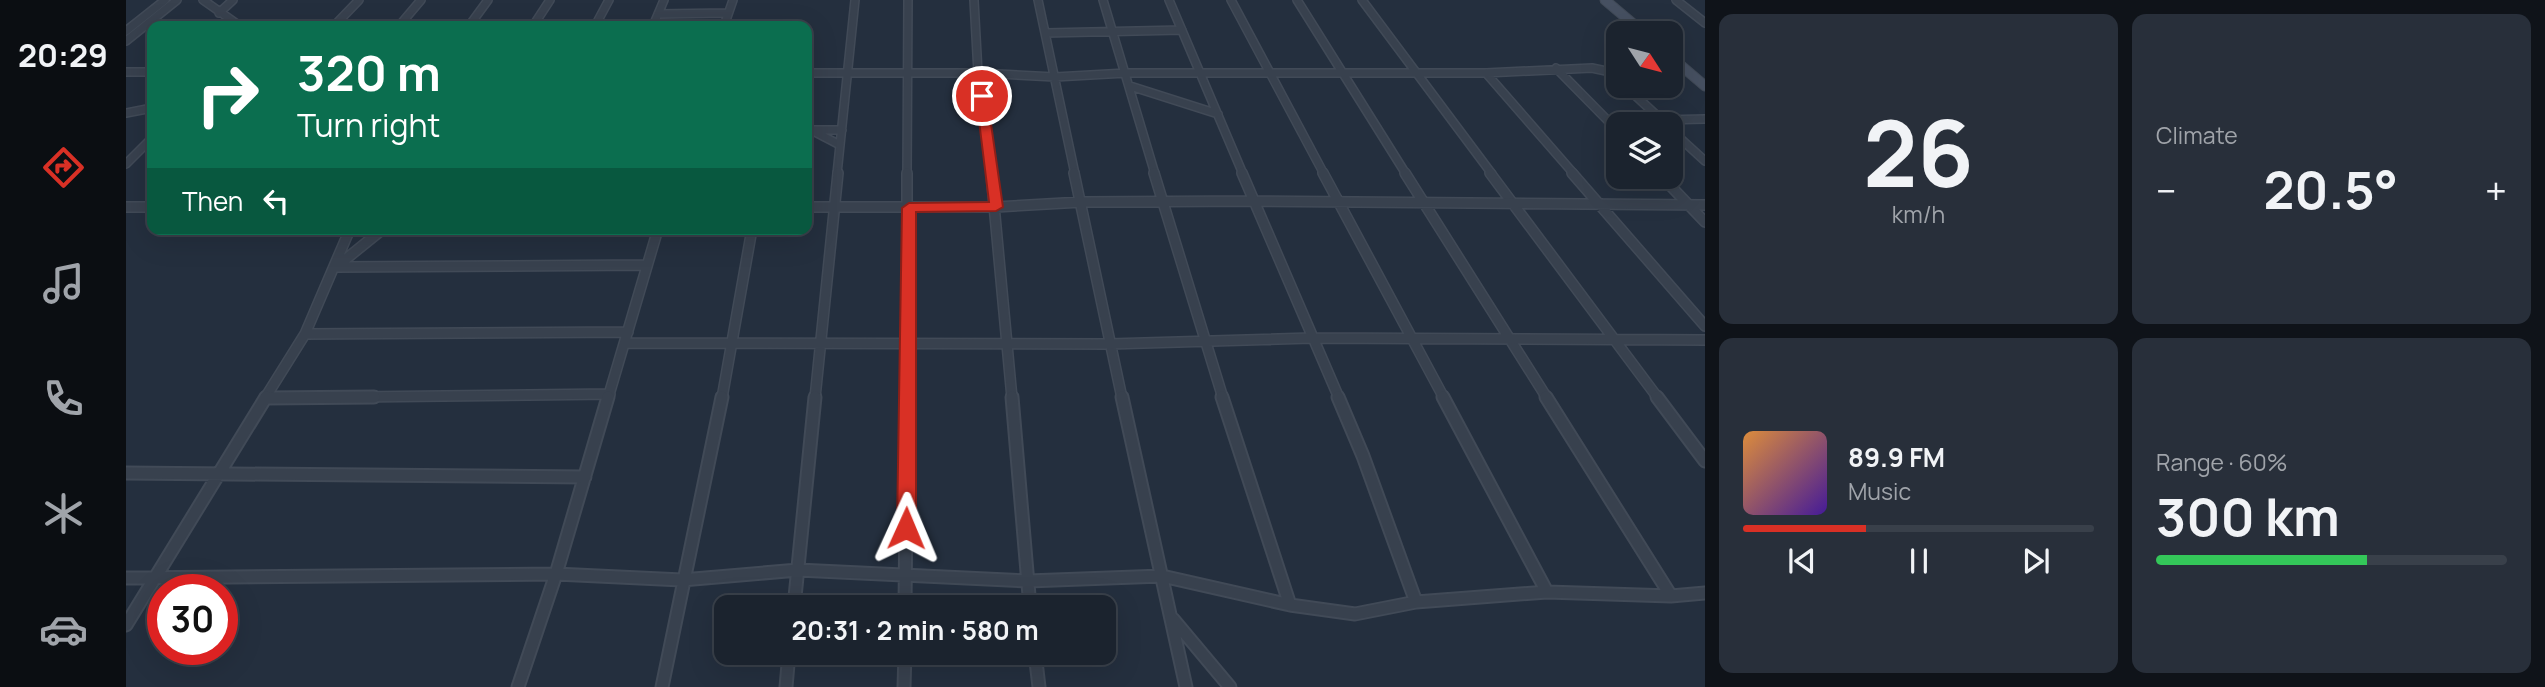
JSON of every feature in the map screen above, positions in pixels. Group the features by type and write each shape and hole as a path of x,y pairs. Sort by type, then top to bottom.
{"street":[{"path":"126,31 165,0"},
{"path":"151,21 177,0"},
{"path":"204,0 232,21"},
{"path":"219,13 233,0"},
{"path":"339,21 359,0"},
{"path":"403,21 421,0"},
{"path":"473,21 488,0"},
{"path":"536,21 550,0"},
{"path":"598,21 609,0"},
{"path":"656,21 664,0"},
{"path":"726,21 733,0"},
{"path":"795,595 855,0"},
{"path":"905,595 909,343 908,74 912,50 908,0"},
{"path":"974,0 978,73 996,207 1029,595"},
{"path":"1038,0 1186,687"},
{"path":"1103,0 1204,341 1290,605"},
{"path":"1169,0 1363,456 1416,602"},
{"path":"1230,0 1546,592"},
{"path":"1297,0 1671,596"},
{"path":"1363,0 1701,451 1705,461"},
{"path":"1605,0 1630,21"},
{"path":"1676,0 1705,23"},
{"path":"659,14 728,13"},
{"path":"126,41 147,24"},
{"path":"1046,33 1182,30"},
{"path":"812,73 978,73 1055,77 1200,72 1486,73 1556,68 1592,68 1606,71"},
{"path":"1556,68 1606,119"},
{"path":"1684,68 1705,86"},
{"path":"126,72 147,72"},
{"path":"1486,73 1602,203 1705,326"},
{"path":"1130,86 1217,114"},
{"path":"1638,98 1652,112"},
{"path":"129,110 147,108"},
{"path":"1683,121 1705,119"},
{"path":"812,130 842,130"},
{"path":"812,131 840,145"},
{"path":"1683,141 1705,161"},
{"path":"126,164 147,143"},
{"path":"1674,189 1705,222"},
{"path":"812,207 996,207 1164,201 1705,205"},
{"path":"126,207 147,207"},
{"path":"159,574 304,334 336,267 348,235"},
{"path":"336,267 376,235"},
{"path":"518,687 556,574 656,235"},
{"path":"662,687 733,343 751,235"},
{"path":"336,267 647,265"},
{"path":"304,334 627,337 821,345 1006,341 1110,344 1311,338 1705,340"},
{"path":"267,398 610,394"},
{"path":"126,473 585,477"},
{"path":"238,577 556,574 682,580 797,570 1028,581 1162,576 1290,605 1356,614 1416,602 1546,592 1671,596 1705,593"},
{"path":"126,578 147,578"},
{"path":"126,625 147,593"},
{"path":"1170,616 1230,687"},
{"path":"786,687 788,665"},
{"path":"904,687 905,665"},
{"path":"1036,665 1039,687"}],"waterway":[{"path":"126,36 171,0"}],"route":[{"path":"906,528 909,208 996,207 982,96"}]}
